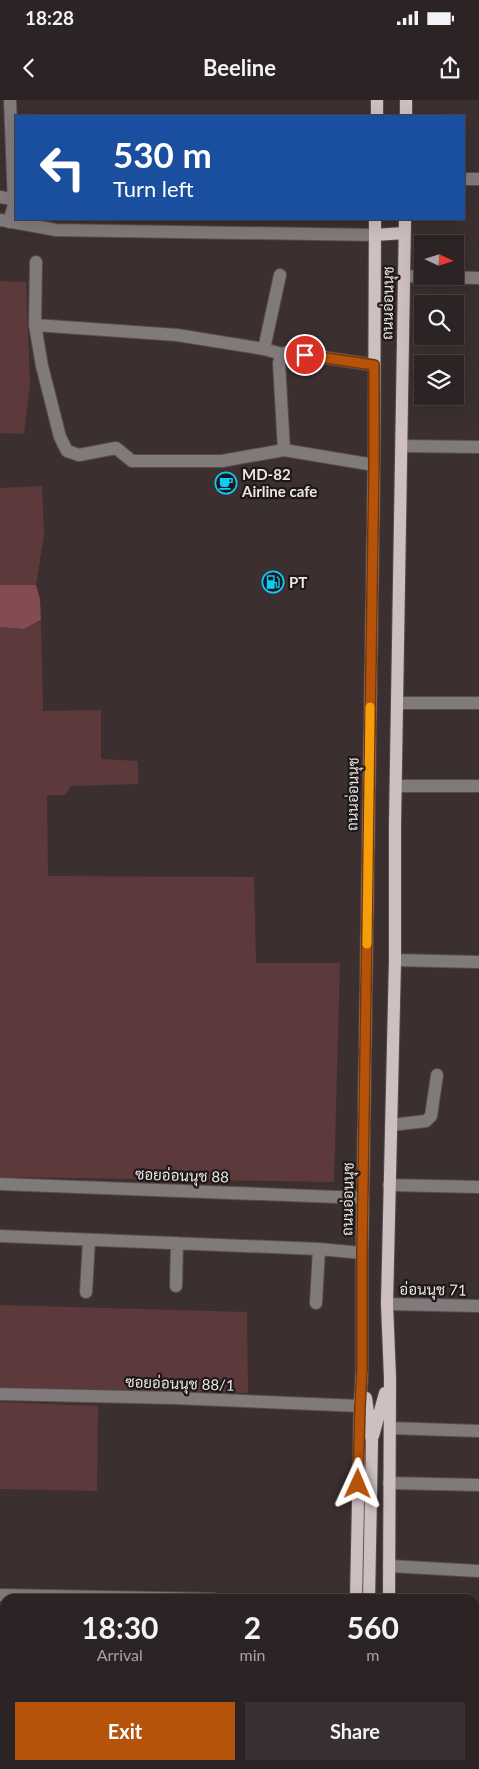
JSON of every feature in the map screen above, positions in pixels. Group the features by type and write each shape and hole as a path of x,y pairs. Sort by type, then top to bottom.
{"main road":[{"path":"377,100 377,115"},
{"path":"406,100 406,115"},
{"name":"ถนนอ่อนนุช","path":"356,1594 362,1370 362,1252 374,465 375,220"},
{"name":"ถนนอ่อนนุช","path":"389,1594 390,1378 387,1304 395,960 405,220"},
{"path":"375,234 404,233"},
{"name":"ถนนอ่อนนุช","path":"362,1370 372,1441 370,1594"},
{"name":"ถนนอ่อนนุช","path":"372,1441 390,1378"}],"street":[{"path":"10,100 15,200 4,221 56,230 375,234"},
{"path":"465,179 479,179"},
{"path":"0,197 15,200"},
{"path":"36,262 35,325 42,366 60,437 66,451 79,455 116,448 132,461 222,461 284,450 374,465"},
{"path":"264,349 280,275"},
{"path":"404,276 479,278"},
{"path":"35,325 177,336 264,349 282,354 287,352 374,365"},
{"path":"282,354 279,363 284,450"},
{"path":"402,446 479,447"},
{"path":"397,703 479,703"},
{"path":"396,786 479,786"},
{"path":"395,960 479,962"},
{"path":"391,1125 426,1122 431,1116 437,1075"},
{"name":"ซอยอ่อนนุช 88","path":"0,1184 363,1198"},
{"path":"390,1185 479,1187"},
{"path":"0,1236 362,1252"},
{"path":"86,1292 89,1240"},
{"path":"176,1286 177,1243"},
{"path":"316,1303 319,1249"},
{"name":"อ่อนนุช 71","path":"387,1304 479,1306"},
{"name":"ซอยอ่อนนุช 88/1","path":"0,1394 174,1398 360,1406"},
{"path":"390,1428 479,1431"},
{"path":"390,1483 479,1485"},
{"path":"389,1566 479,1571"}],"shaded area":[{"path":"0,281 26,282 30,385 24,434 0,433"},
{"path":"42,486 44,535 36,585 0,585 0,488"},
{"path":"0,585 36,585 40,599 41,620 24,629 0,627"},
{"path":"41,621 43,711 101,710 101,759 138,761 138,784 71,786 65,795 47,795 48,876 254,877 256,963 340,963 334,1182 0,1177 0,627 24,629"},
{"path":"0,1305 247,1312 248,1393 0,1387"},
{"path":"0,1402 98,1406 97,1491 0,1489"}],"slow traffic":[{"path":"367,944 370,707"}],"place":[{"name":"MD-82 Airline cafe","path":"226,483"},
{"name":"PT","path":"273,582"}],"route":[{"path":"305,355 374,365 362,1370 358,1484"}]}
